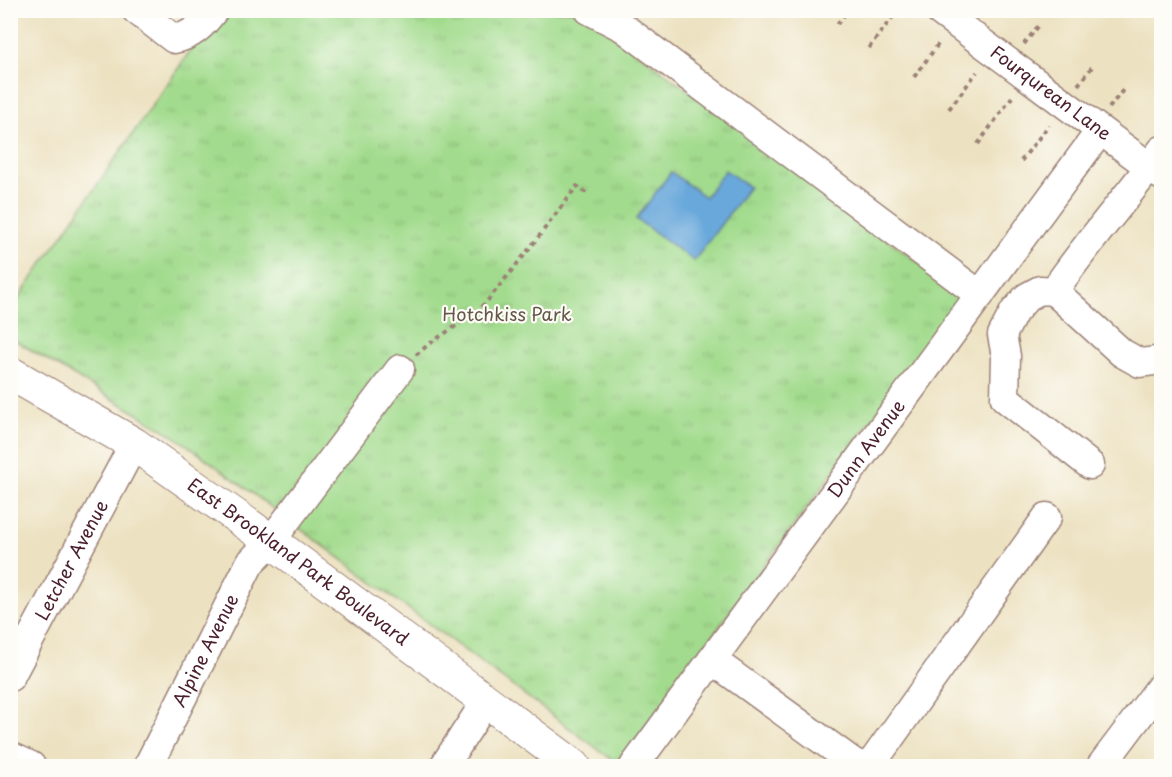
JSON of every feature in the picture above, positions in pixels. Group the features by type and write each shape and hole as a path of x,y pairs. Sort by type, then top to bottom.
{"main road":[{"name":"East Brookland Park Boulevard","path":"10,373 134,444 271,541 574,766"}],"street":[{"path":"136,10 174,39 192,33 214,10"},
{"path":"589,10 624,28 980,295"},
{"name":"Fourqurean Lane","path":"938,10 1103,122 1157,164"},
{"name":"Dunn Avenue","path":"633,766 980,295 1103,122"},
{"path":"1054,291 1074,262 1157,164"},
{"path":"1090,465 1005,398 1006,356 1002,335 1014,312 1027,297 1040,290 1054,291 1122,353 1140,363 1161,360"},
{"name":"Alpine Avenue","path":"148,766 250,562 271,541 400,369"},
{"name":"Letcher Avenue","path":"10,678 134,444"},
{"path":"874,766 872,763 882,748 1047,517"},
{"path":"712,660 845,757 863,766"},
{"path":"1101,766 1161,685"},
{"path":"444,766 486,701"},
{"path":"10,756 31,766"}],"path":[{"path":"837,24 848,10"},
{"path":"868,48 897,11"},
{"path":"1019,49 1040,24"},
{"path":"914,77 939,43"},
{"path":"1074,90 1092,67"},
{"path":"949,109 977,72"},
{"path":"1103,122 1122,90"},
{"path":"978,144 1012,97"},
{"path":"1021,161 1049,125"},
{"path":"400,369 429,344 475,313 488,300 577,186 586,193"}],"green space":[{"name":"Hotchkiss Park","path":"218,11 582,11 963,296 618,764 171,434 11,338 11,309"}],"water":[{"path":"725,170 749,187 694,261 636,219 671,172 705,197"}]}
